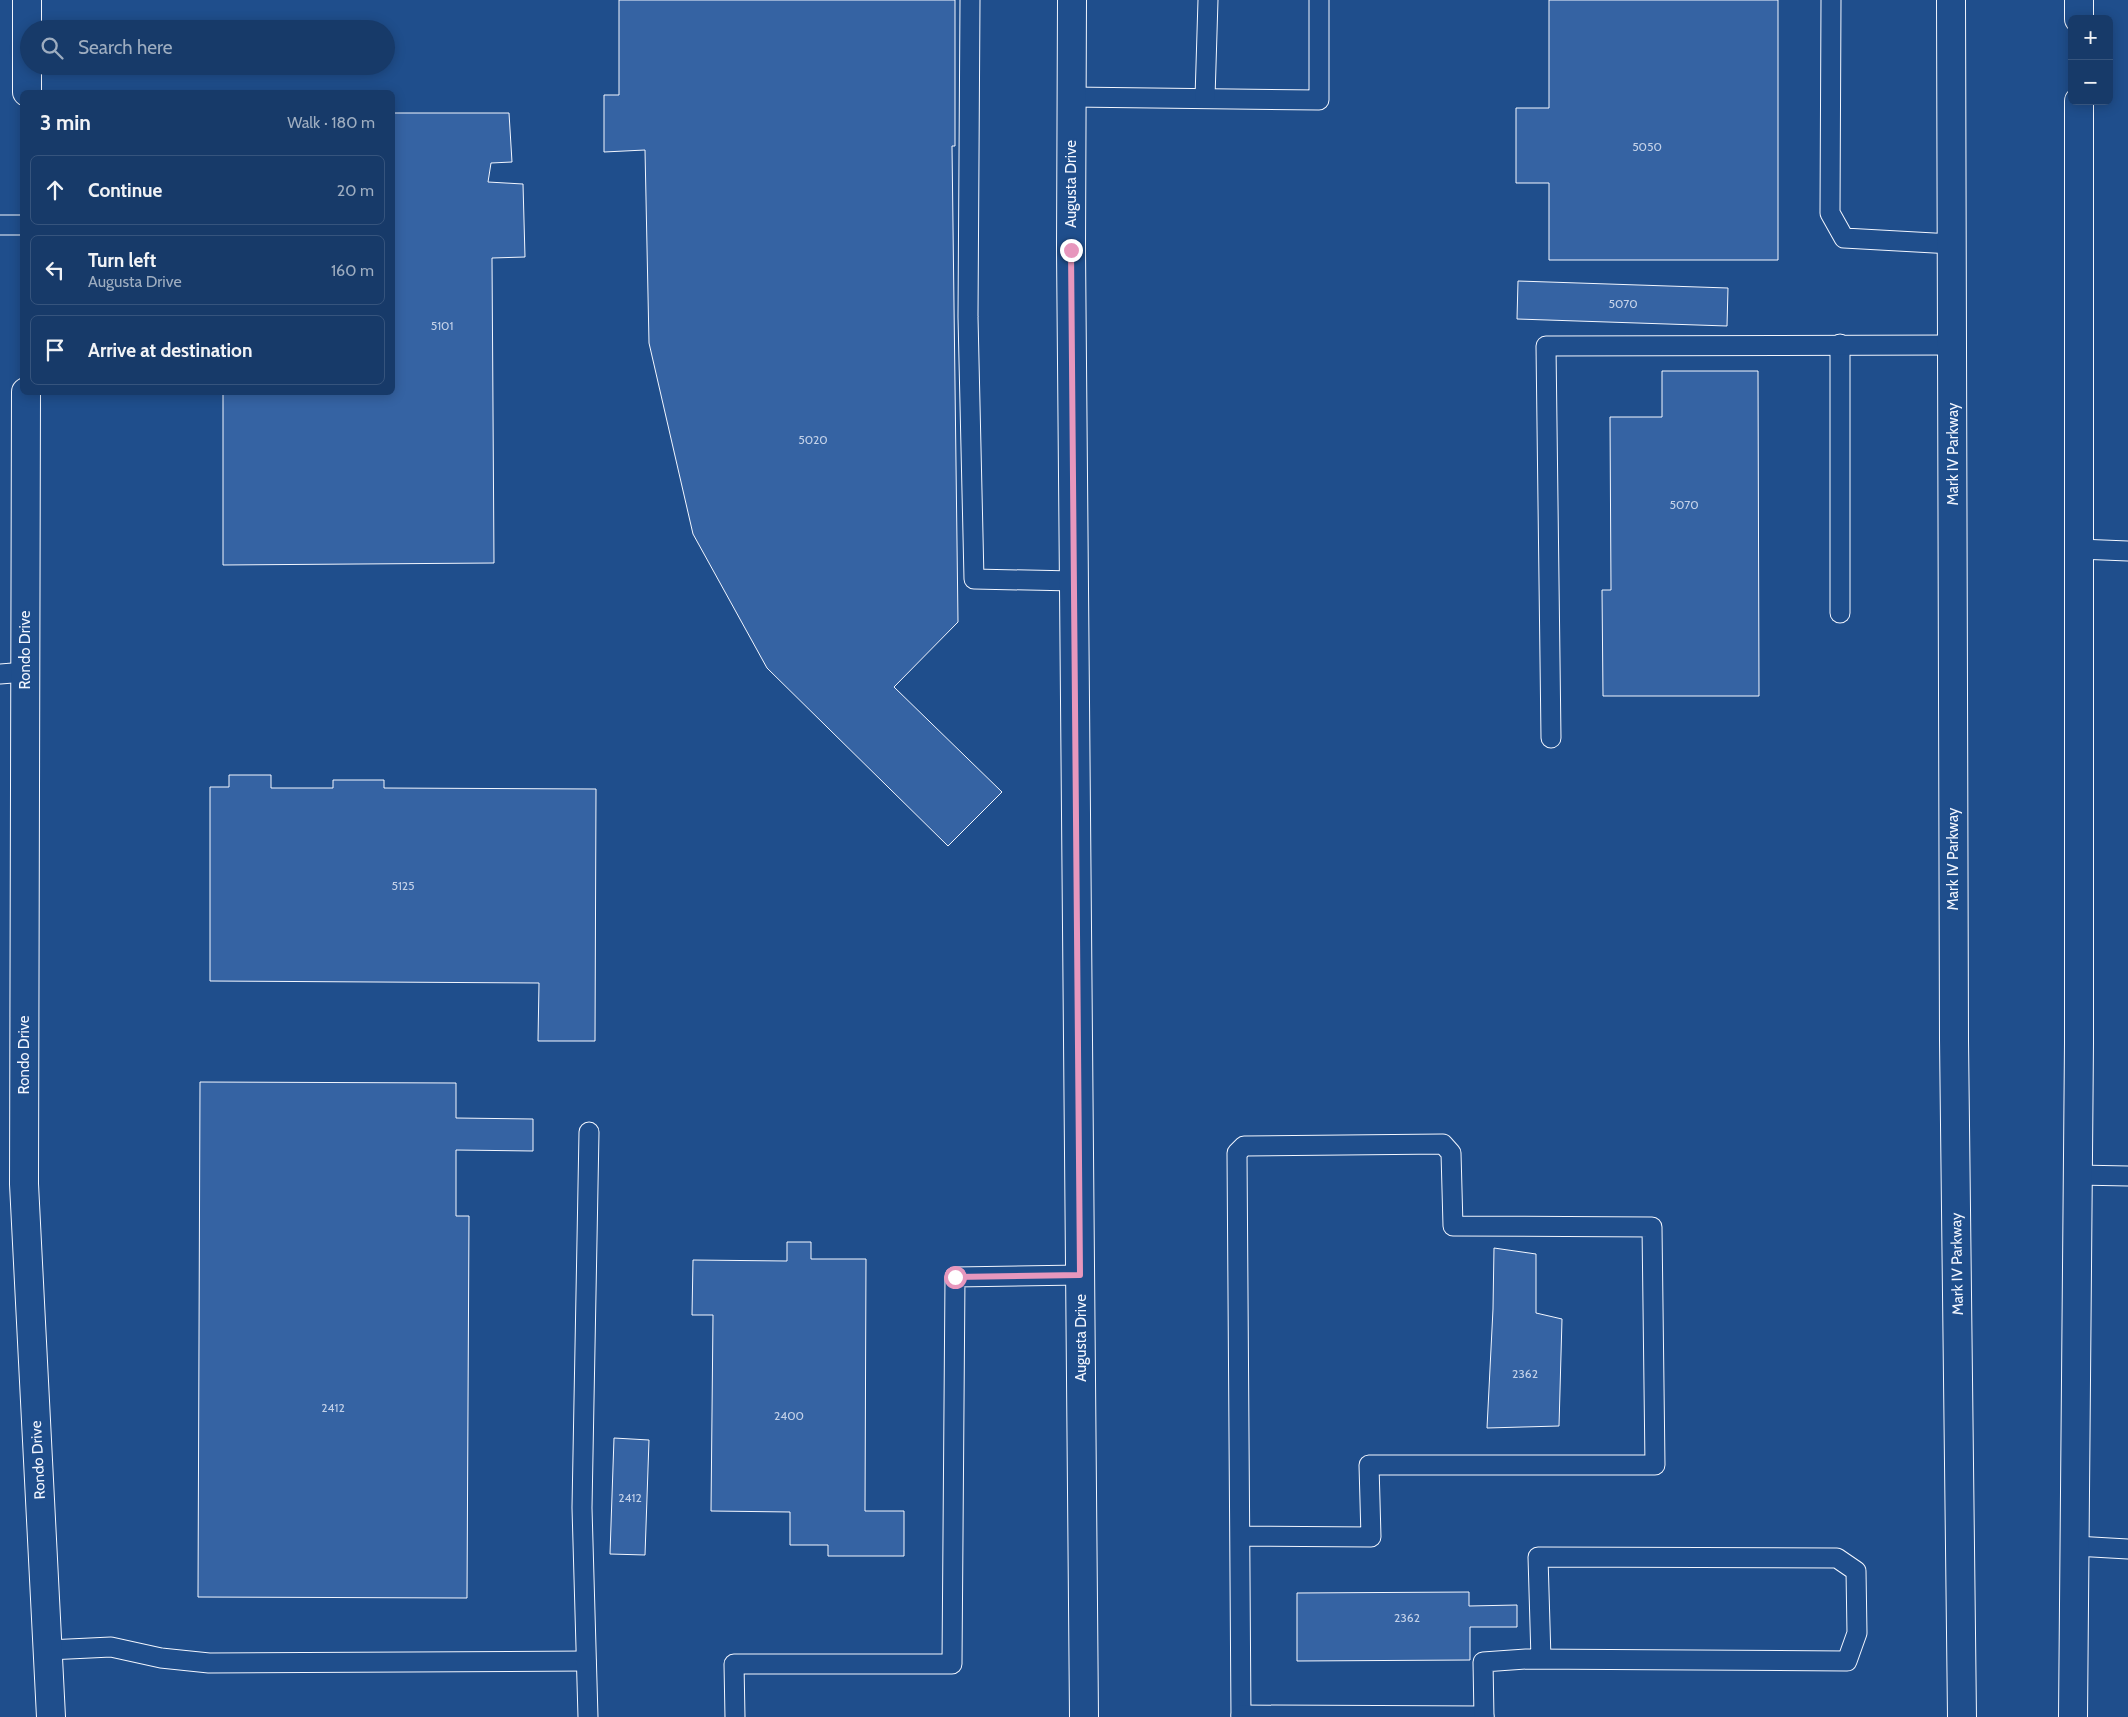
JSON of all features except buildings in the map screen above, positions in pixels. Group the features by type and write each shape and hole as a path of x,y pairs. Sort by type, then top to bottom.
{"main road":[{"path":"27,0 27,20"},
{"name":"Augusta Drive","path":"1072,0 1074,581 1084,1717"},
{"name":"Mark IV Parkway","path":"1952,0 1954,1040 1962,1717"},
{"path":"2079,0 2079,15"},
{"path":"27,75 27,90"},
{"path":"2073,1717 2078,1175 2079,105"},
{"name":"Rondo Drive","path":"26,395 12,673 24,1184 51,1717"}],"lane":[{"path":"970,0 968,317 974,579 1074,581"},
{"path":"1205,98 1208,0"},
{"path":"1072,97 1319,100 1319,0"},
{"path":"1831,0 1830,213 1844,238 1952,244"},
{"path":"0,225 20,225"},
{"path":"1840,344 1840,613"},
{"path":"1551,738 1546,346 1952,345"},
{"path":"2079,549 2128,551"},
{"path":"588,1717 582,1508 589,1132"},
{"path":"1240,1536 1371,1537 1368,1465 1655,1465 1652,1227 1453,1226 1451,1153 1443,1144 1244,1146 1237,1153 1241,1716 1484,1717 1483,1662 1540,1659 1847,1661 1856,1633 1856,1571 1837,1558 1538,1557 1540,1659"},
{"path":"2078,1175 2128,1176"},
{"path":"735,1717 734,1664 952,1664 955,1277 1080,1275"},
{"path":"2075,1546 2128,1549"},
{"path":"48,1650 111,1648 161,1658 209,1663 586,1661"}],"route":[{"path":"955,1277 1080,1275 1071,250"}]}
